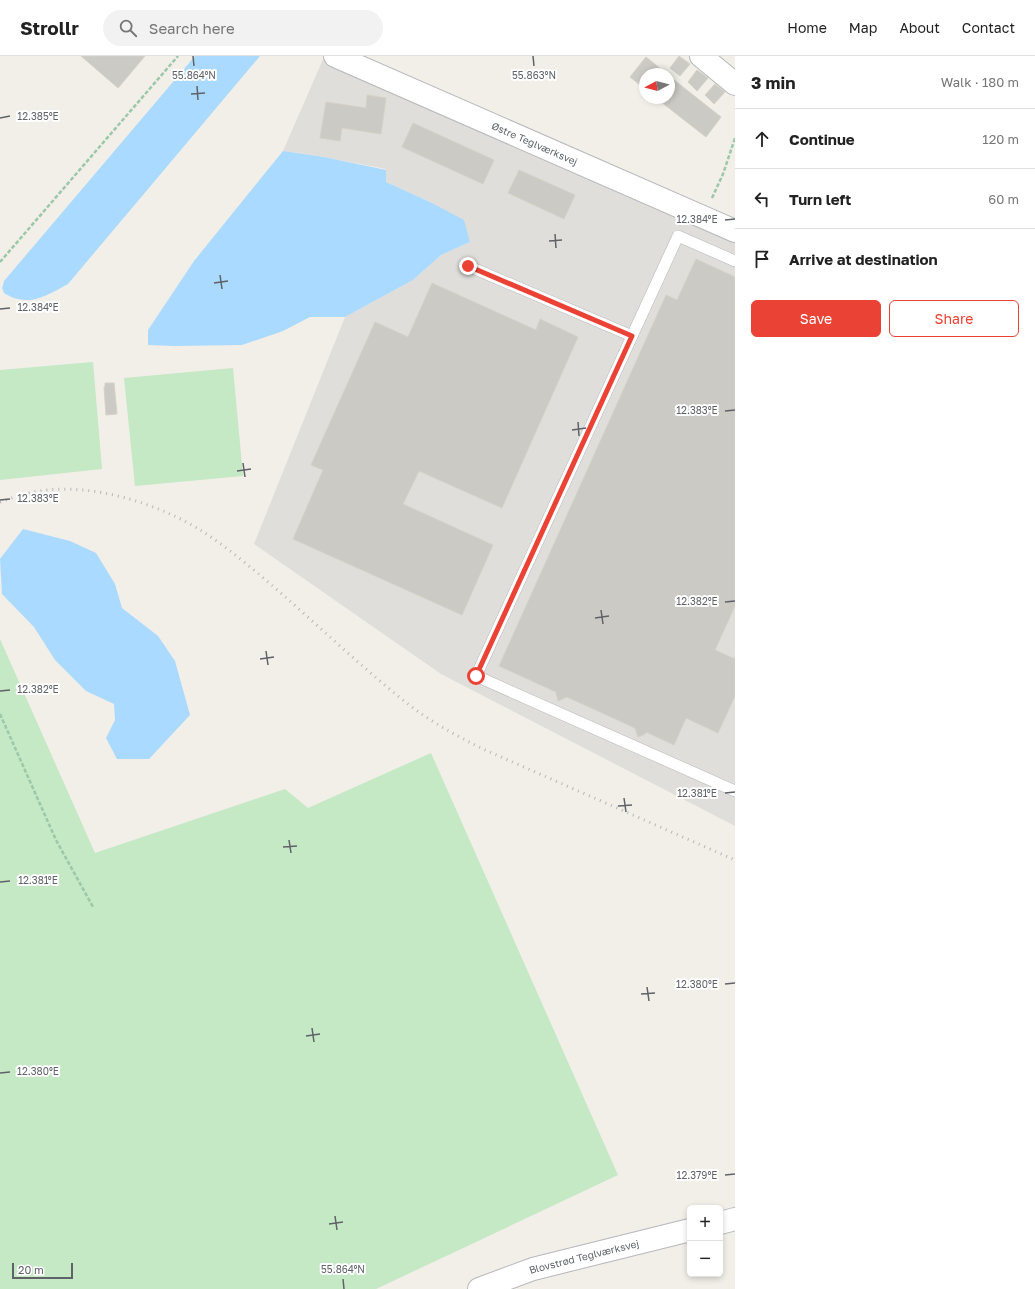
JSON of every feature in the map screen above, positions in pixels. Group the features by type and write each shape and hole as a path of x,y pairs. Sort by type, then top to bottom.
{"street":[{"name":"Østre Teglværksvej","path":"335,56 735,231"},
{"path":"701,56 735,84"},
{"path":"723,1222 735,1219"},
{"name":"Blovstrød Teglværksvej","path":"480,1289 533,1269 687,1231"}],"lane":[{"path":"735,261 678,236 476,676 735,791"},
{"path":"468,266 632,336"}],"path":[{"path":"0,262 178,56"},
{"path":"704,218 723,174 735,138"},
{"path":"0,714 56,840 93,907"}],"shaded area":[{"path":"324,57 735,240 735,826 441,674 254,544 345,317 413,280 441,255 470,242 428,201 386,182 386,169 283,151"}],"green space":[{"path":"93,362 102,469 0,480 0,370"},
{"path":"233,368 243,476 135,486 124,378"},
{"path":"0,639 95,853 285,789 308,808 431,753 618,1175 376,1289 0,1289"}],"water":[{"path":"195,56 260,56 68,284 37,299 21,300 4,293 2,288 4,281"},
{"path":"283,151 324,157 386,170 386,182 428,201 464,220 470,242 441,255 413,280 345,317 310,317 283,331 242,345 148,345 148,330 194,261"},
{"path":"23,529 70,541 96,553 115,584 122,608 158,636 175,661 190,715 149,759 117,759 106,738 115,720 114,704 86,691 55,660 34,627 2,594 0,559"}],"building":[{"path":"81,56 145,56 118,88"},
{"path":"679,56 690,64 680,76 675,72 675,68 670,68"},
{"path":"646,57 660,68 639,68 639,84 630,77"},
{"path":"697,70 708,78 697,91 688,82"},
{"path":"675,81 721,117 706,137 664,104 675,104"},
{"path":"715,84 725,92 714,104 705,95"},
{"path":"367,95 386,98 381,134 342,128 340,141 320,138 326,102 366,108"},
{"path":"413,123 494,160 483,184 402,147"},
{"path":"519,170 575,195 564,219 508,193"},
{"path":"696,259 735,277 735,606 715,650 735,659 735,696 718,733 686,718 674,745 646,732 638,737 635,728 567,697 558,701 556,692 499,666 666,295 677,300"},
{"path":"432,283 536,330 540,319 578,337 502,508 419,471 403,504 493,545 462,615 293,539 323,470 311,465 375,322 408,337"},
{"path":"105,383 114,383 117,414 106,415"}],"railway":[{"path":"0,502 25,494 51,490 73,489 120,496 143,503 186,522 205,533 245,562 376,678 417,711 435,723 483,749 735,860"}],"route":[{"path":"468,266 632,336 476,676"}]}
